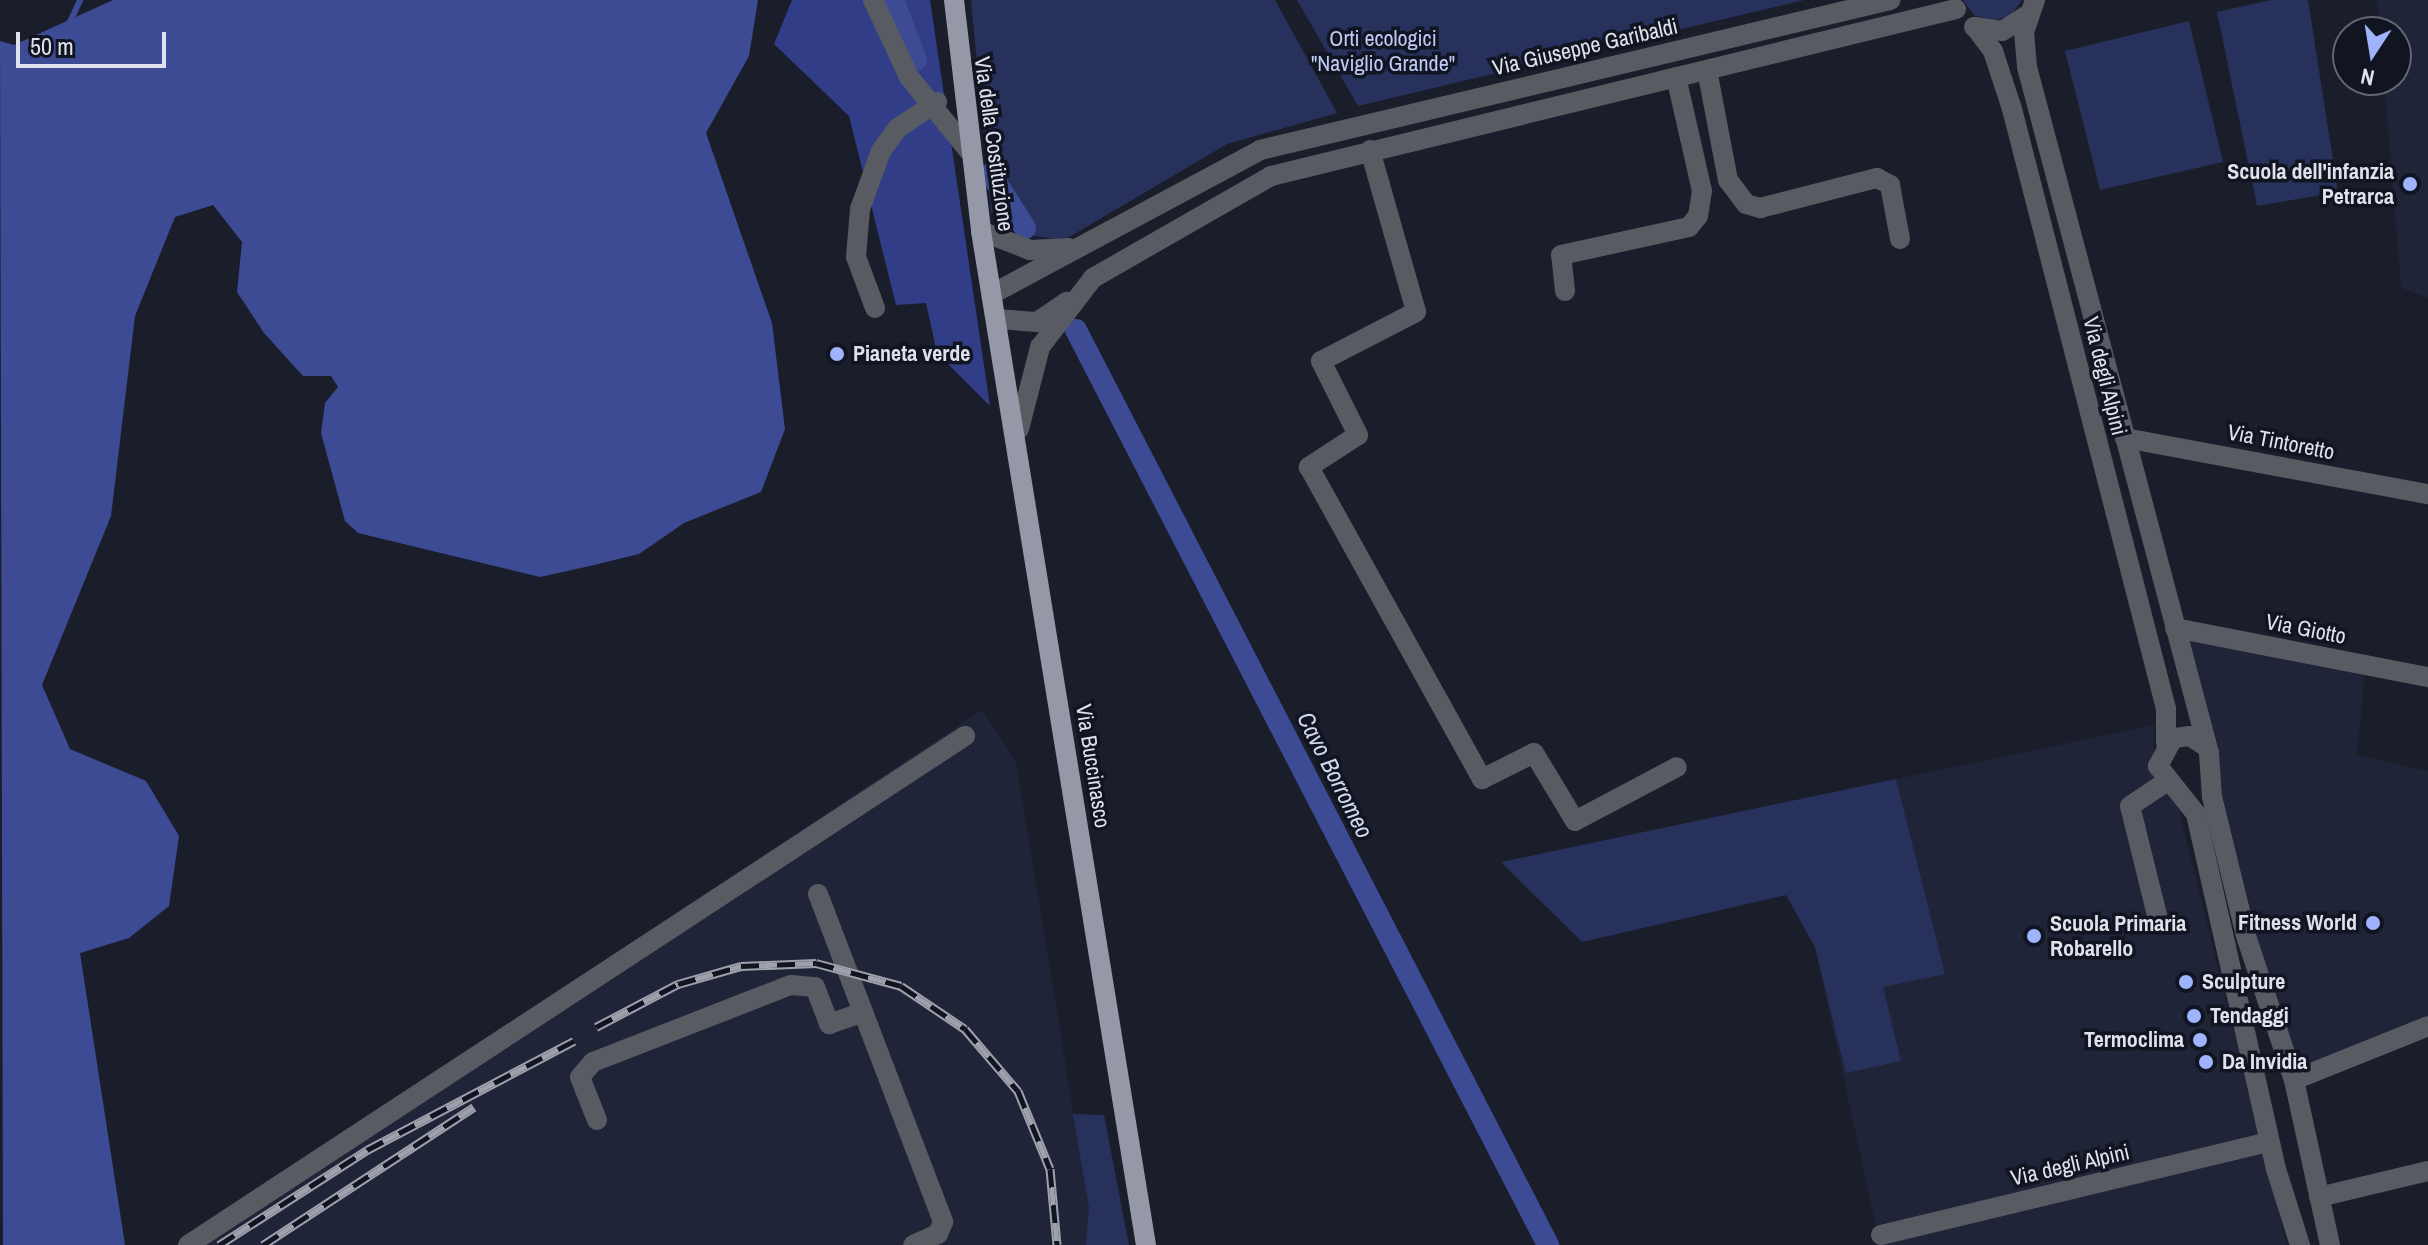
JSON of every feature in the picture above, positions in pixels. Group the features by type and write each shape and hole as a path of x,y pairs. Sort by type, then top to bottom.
{"main road":[{"name":"Via della Costituzione","path":"954,0 969,151 992,294"},
{"name":"Via Buccinasco","path":"992,294 1019,429 1146,1245"}],"street":[{"path":"873,0 909,77 937,102 969,151"},
{"name":"Via Giuseppe Garibaldi","path":"992,294 1260,150 1890,0"},
{"path":"997,319 1037,322 1074,298 1111,263 1243,189 1370,150 1707,70 1954,4"},
{"name":"Via degli Alpini","path":"1954,4 1993,51 2012,109 2166,709 2166,743"},
{"path":"1975,27 2002,31 2032,7"},
{"path":"2032,7 2027,67 2205,746 2247,939 2294,1080 2330,1245"},
{"path":"1707,70 1728,180 1746,204 1760,208 1877,178 1890,185 1900,239"},
{"path":"1565,291 1561,255 1689,227 1698,216 1702,191 1676,77"},
{"path":"875,308 856,257 860,209 881,151 898,128 937,102"},
{"path":"1370,150 1416,312 1321,361 1358,435 1309,467 1482,779 1534,753 1575,821 1677,767"},
{"path":"981,231 1030,250 1077,248"},
{"path":"1019,429 1040,347 1074,298"},
{"name":"Via Tintoretto","path":"2125,438 2428,494"},
{"name":"Via Giotto","path":"2175,628 2428,677"},
{"path":"188,1245 965,736"},
{"path":"2205,746 2190,736 2166,743 2158,766 2196,814 2269,1142 2300,1245"},
{"path":"2157,915 2130,806 2170,784 2198,785 2209,771"},
{"path":"818,894 943,1222 938,1234 913,1245"},
{"path":"597,1120 580,1077 593,1062 791,985 815,987 829,1024 863,1012"},
{"path":"2294,1080 2428,1026"},
{"name":"Via degli Alpini","path":"1881,1235 2269,1142"},
{"path":"2319,1197 2428,1171"}],"shaded area":[{"path":"113,0 758,0 749,56 706,133 772,323 785,429 761,492 684,523 639,554 590,566 540,577 358,533 345,521 321,433 325,403 338,387 331,376 303,376 264,333 237,292 242,242 213,205 175,217 135,316 111,516 42,685 70,749 146,781 179,836 169,906 129,938 80,953 125,1245 3,1245 0,41 14,45"},
{"path":"792,0 930,0 990,406 937,353 926,303 896,305 849,116 774,44"},
{"name":"Scuola dell'infanzia Petrarca","path":"2377,0 2428,0 2428,298 2401,288 2385,96 2412,96 2412,16 2378,16"},
{"path":"2179,633 2365,671 2357,755 2428,771 2428,1025 2295,1076 2257,961"},
{"path":"982,710 1016,762 1089,1208 1087,1245 175,1245"},
{"path":"2154,725 2154,767 2179,810 2287,1245 1880,1245 1815,947 1740,812"}],"green space":[{"path":"971,0 1275,0 1337,113 1227,144 1064,240 1026,235 991,212"},
{"name":"Orti ecologici \"Naviglio Grande\"","path":"1297,0 1804,0 1358,106"},
{"path":"1963,0 2022,0 2011,15 1993,21 1974,15"},
{"path":"2271,0 2308,0 2338,192 2257,206 2217,12"},
{"path":"2189,21 2223,162 2100,190 2065,51"},
{"path":"1896,779 1945,974 1883,987 1901,1061 1846,1073 1815,947 1786,895 1582,942 1501,862"},
{"path":"1073,1114 1104,1115 1129,1245 1086,1245 1089,1208"}],"waterway":[{"path":"69,24 80,0"},
{"name":"Cavo Borromeo","path":"893,0 916,60"},
{"name":"Cavo Borromeo","path":"991,174 1025,228"},
{"name":"Cavo Borromeo","path":"1076,330 1548,1245"}],"railway":[{"path":"596,1027 678,984 741,966 816,963 901,986 965,1029 1018,1091 1050,1169 1057,1245"},
{"path":"219,1245 367,1150 574,1041"},
{"path":"263,1245 474,1107"}],"place":[{"name":"Scuola dell'infanzia Petrarca","path":"2410,184"},
{"name":"Pianeta verde","path":"837,354"},
{"name":"Fitness World","path":"2373,923"},
{"name":"Scuola Primaria Robarello","path":"2034,936"},
{"name":"Sculpture","path":"2186,982"},
{"name":"Tendaggi","path":"2194,1016"},
{"name":"Termoclima","path":"2200,1040"},
{"name":"Da Invidia","path":"2206,1062"}]}
